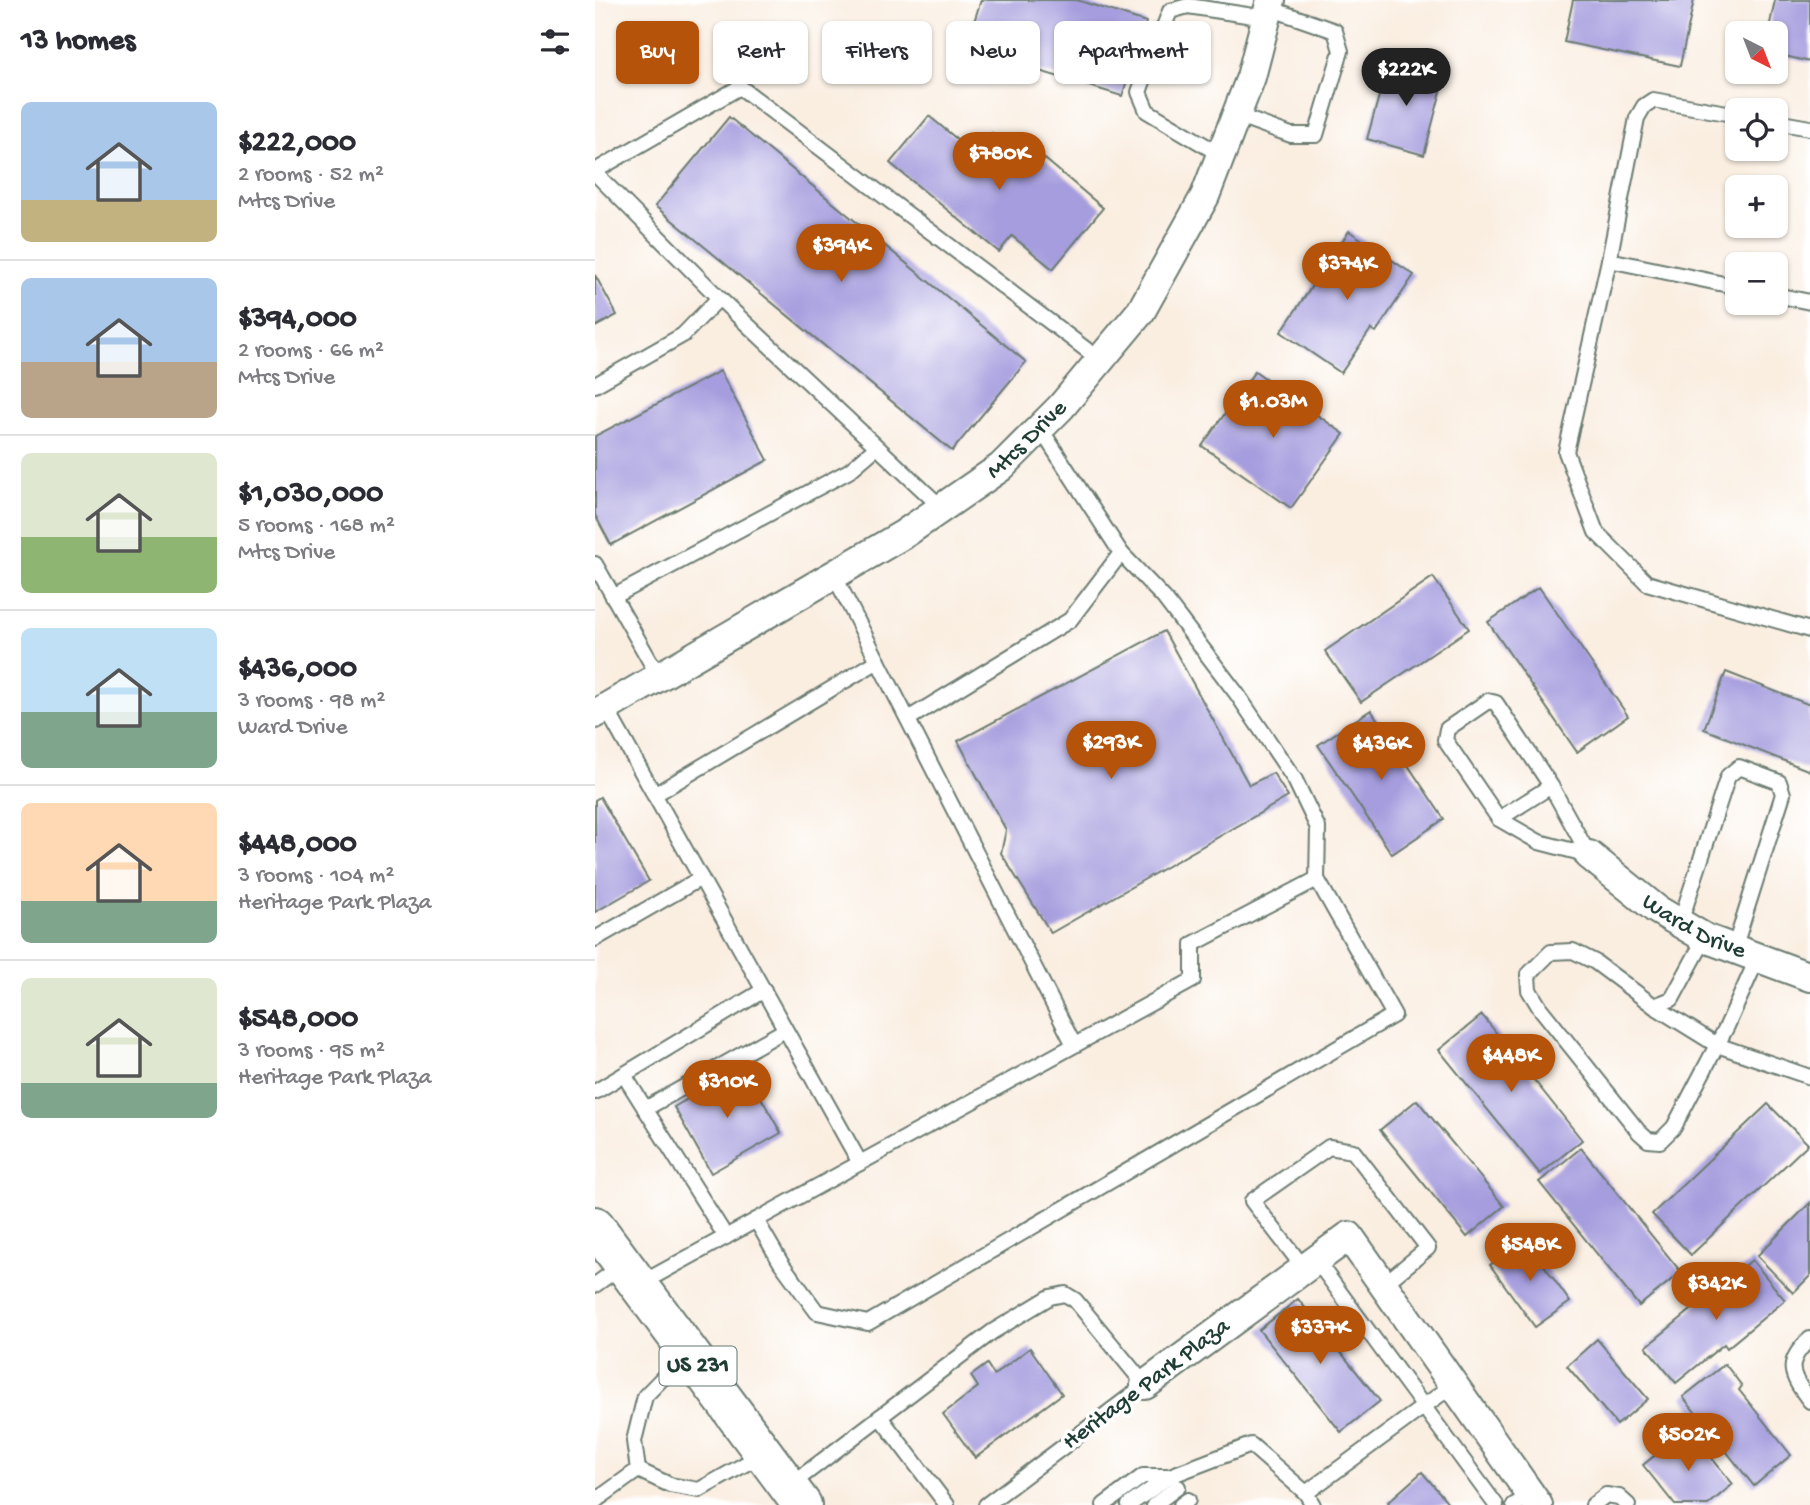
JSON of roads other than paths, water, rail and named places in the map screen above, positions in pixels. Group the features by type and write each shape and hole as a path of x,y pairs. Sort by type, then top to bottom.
{"main road":[{"name":"US 231","path":"595,1226 619,1278 688,1352 795,1496"}],"street":[{"name":"Mtcs Drive","path":"600,711 904,534 1001,467 1061,407 1141,311 1205,196 1251,77 1268,8"},
{"name":"Ward Drive","path":"1589,855 1656,909 1705,937 1810,977"},
{"name":"Heritage Park Plaza","path":"1145,1385 1349,1236 1453,1385 1528,1502"}],"lane":[{"path":"1221,155 1147,111 1139,92 1170,11 1188,6 1268,8 1335,31 1341,51 1315,135 1291,135 1236,115"},
{"path":"942,508 719,298 595,172 740,87 1100,360"},
{"path":"1725,113 1653,100 1644,106 1637,118 1566,453 1596,532 1647,583 1810,630"},
{"path":"1788,124 1810,128"},
{"path":"1609,260 1725,284"},
{"path":"1788,297 1810,302"},
{"path":"595,385 683,335 719,298"},
{"path":"756,1220 781,1263 817,1312 869,1323 1394,1015 1317,879 1318,828 1295,780 1237,694 1172,609 1121,552 1040,428"},
{"path":"613,597 849,471 877,447"},
{"path":"908,719 1070,620 1121,552"},
{"path":"595,564 659,677"},
{"path":"834,575 1074,1045"},
{"path":"655,795 878,661"},
{"path":"1488,701 1496,703 1551,786 1589,855 1539,842 1499,819 1444,740 1447,729 1488,701"},
{"path":"600,711 655,795 860,1163"},
{"path":"1680,923 1728,776 1739,767 1779,782 1783,794 1727,1026 1717,1045 1674,1127 1660,1141 1648,1140 1639,1132 1540,1008 1529,990 1528,975 1551,952 1573,951 1595,962 1654,1006 1717,1045 1810,1077"},
{"path":"1499,819 1551,786"},
{"path":"595,939 701,878"},
{"path":"619,1278 726,1237 1193,980 1193,944 1317,879"},
{"path":"1654,1006 1672,999 1705,937"},
{"path":"595,1093 764,990"},
{"path":"647,1112 753,1056 759,1045 785,1030"},
{"path":"624,1075 726,1237"},
{"path":"1383,1285 1428,1248 1353,1151 1329,1147 1252,1201 1310,1264 1496,1505"},
{"path":"795,1496 880,1418 992,1332 1050,1297 1065,1294 1076,1300 1145,1385"},
{"path":"1810,1339 1798,1350 1791,1365 1794,1380 1810,1401"},
{"path":"638,1469 634,1441 645,1396 688,1352"},
{"name":"Heritage Park Plaza","path":"986,1505 1145,1385"},
{"path":"1129,1505 1251,1444 1310,1499 1453,1385"},
{"path":"880,1418 947,1505"},
{"path":"638,1469 670,1485 699,1490 764,1453"},
{"path":"595,1501 638,1469"},
{"path":"1104,1505 1143,1476 1174,1482"},
{"path":"1154,1505 1174,1482"},
{"path":"1593,1505 1607,1495 1619,1497 1628,1505"}]}
